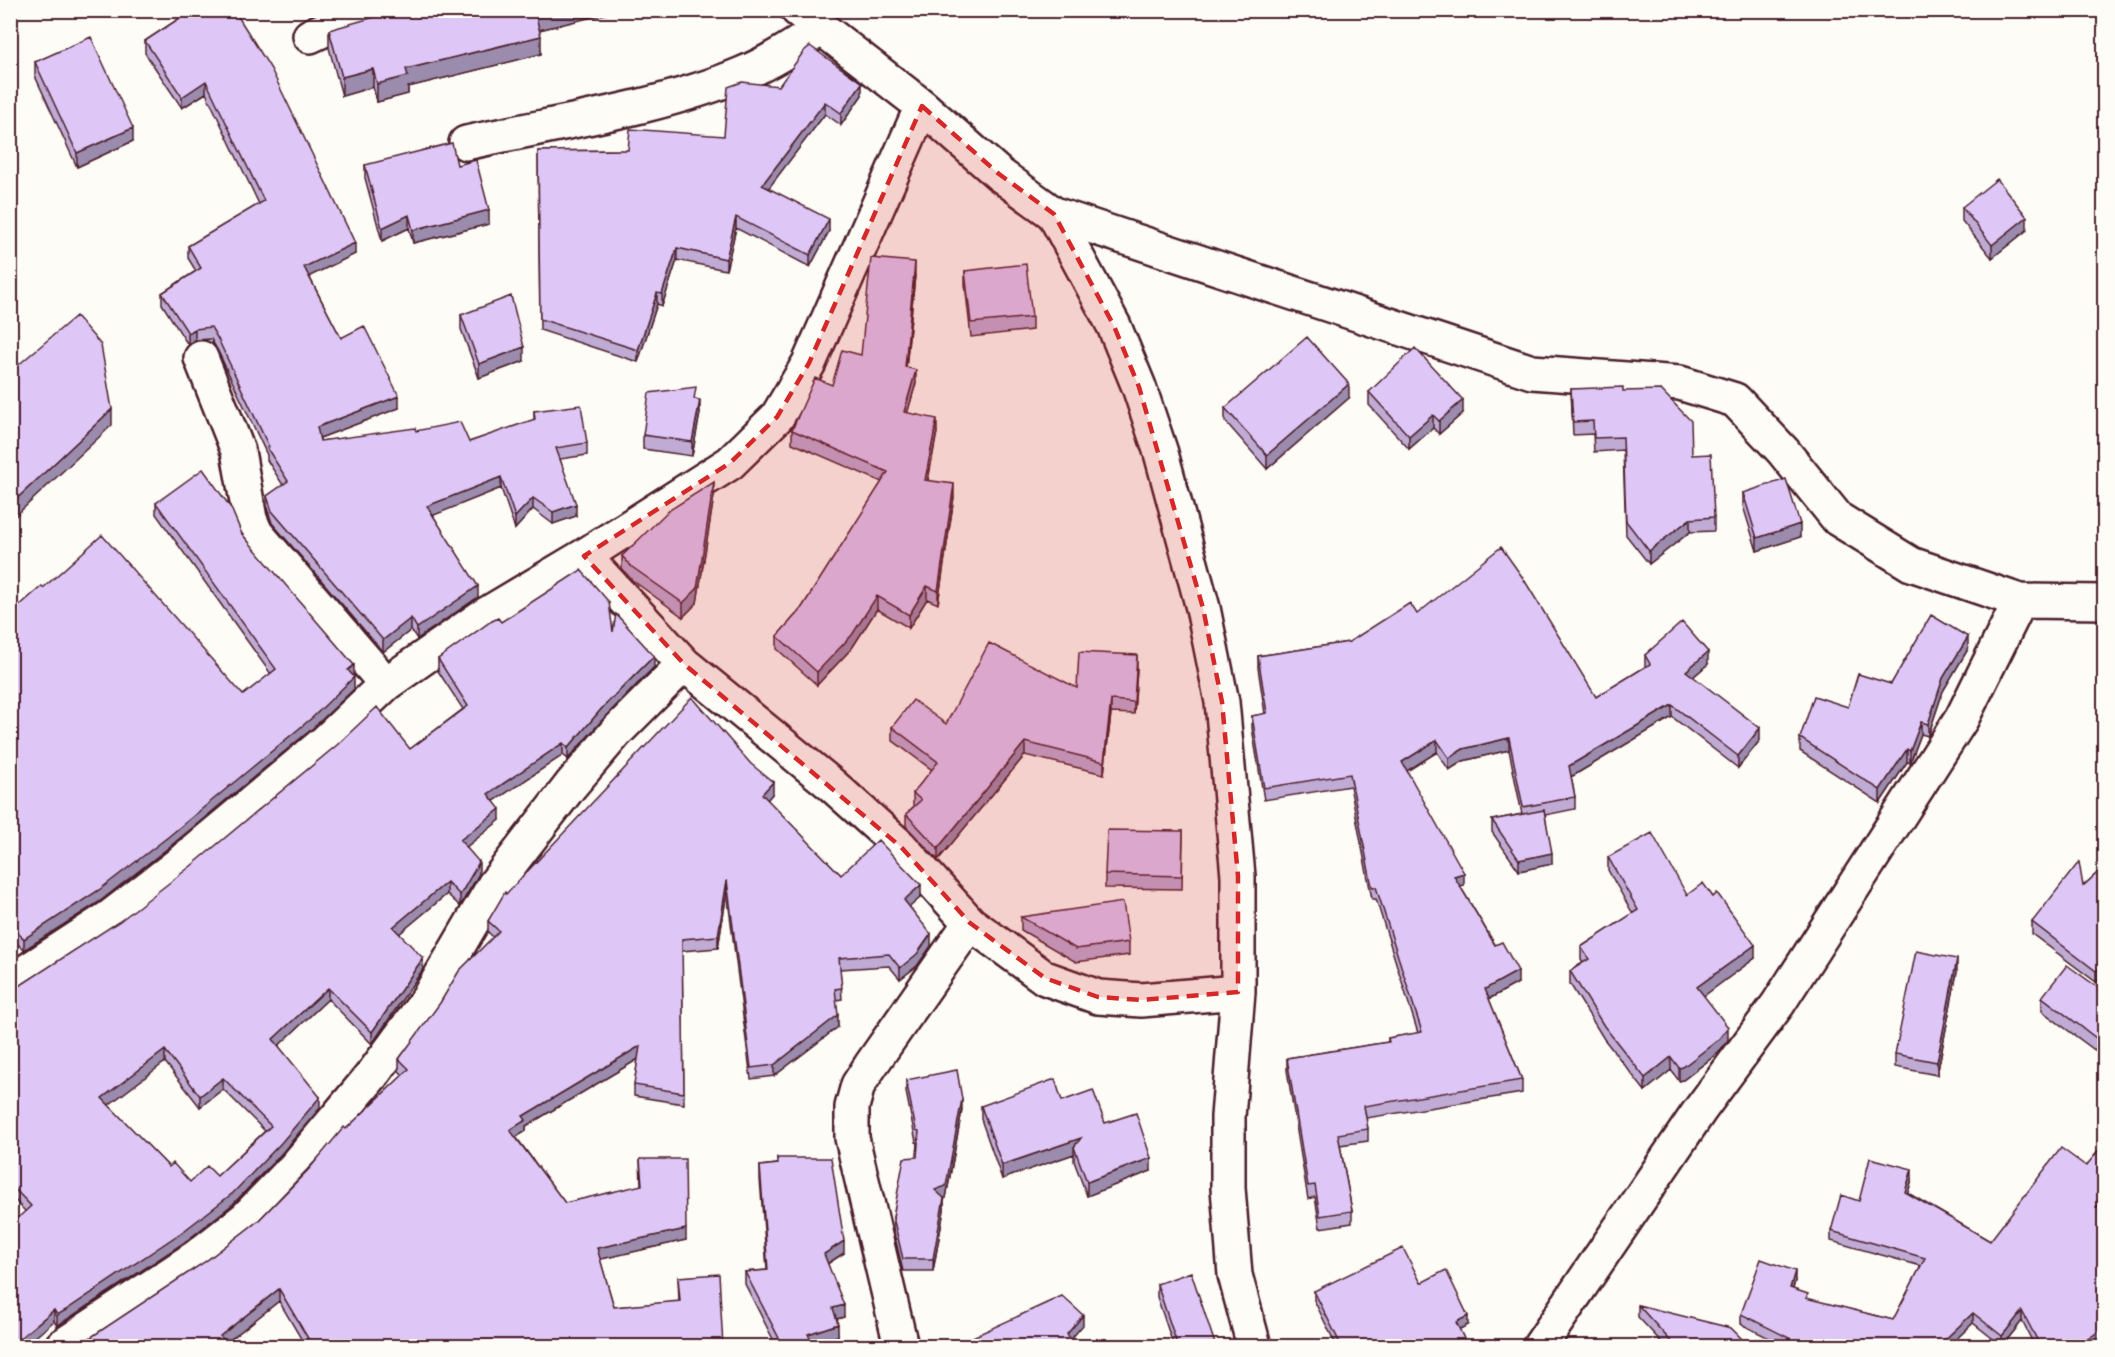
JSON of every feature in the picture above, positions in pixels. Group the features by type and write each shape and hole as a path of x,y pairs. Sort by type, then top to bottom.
{"street":[{"path":"310,36 366,10"},
{"path":"466,143 657,101 706,87 767,62 810,19 922,106 999,174 1054,214 1532,372 1680,383 1735,400 1783,451 1838,519 1911,564 2020,601 2104,602"},
{"path":"10,982 110,917 180,863 325,742 386,684 480,618 584,556 730,463 777,417 809,363 922,106"},
{"path":"1054,214 1114,326 1139,387 1161,453 1203,608 1222,702 1238,876 1238,992 1228,1117 1228,1188 1236,1275 1254,1347"},
{"path":"201,358 238,451 250,519 256,533 386,684"},
{"path":"584,556 684,664 832,785 901,847 970,923 1045,978 1098,997 1142,1000 1238,992"},
{"path":"1540,1347 1700,1110 1778,1004 1944,747 1962,718 2020,601"},
{"path":"62,1347 196,1257 246,1218 294,1167 372,1074 425,1003 494,885 570,785 616,732 684,664"},
{"path":"901,1347 855,1149 852,1107 858,1084 970,923"}],"highlighted area":[{"path":"922,106 999,174 1054,214 1114,326 1139,387 1203,608 1222,702 1238,876 1238,992 1141,1000 1098,997 1045,978 970,923 901,847 684,664 584,556 730,463 777,417 809,363"}],"building":[{"path":"192,10 234,10 271,69 355,243 304,267 341,338 364,326 399,396 317,427 320,441 415,428 416,431 460,422 469,442 535,419 534,411 581,405 587,443 556,448 576,504 553,512 533,498 515,517 501,477 427,506 478,586 417,628 411,618 383,640 272,511 267,496 288,481 267,448 269,447 218,339 211,327 195,329 188,333 162,293 201,268 188,246 264,201 206,81 182,97 145,41"},
{"path":"399,10 545,10 535,13 541,36 406,69 408,76 377,84 373,69 342,77 329,30"},
{"path":"91,37 133,128 77,153 35,62"},
{"path":"810,46 862,83 841,113 825,102 762,185 829,219 810,255 736,217 726,259 677,248 662,294 657,293 638,350 540,319 538,151 628,150 630,129 724,136 728,87 742,82 779,86"},
{"path":"452,143 457,165 476,160 489,210 413,230 409,215 382,228 365,165"},
{"path":"1997,179 2027,217 1992,245 1962,207"},
{"path":"871,258 915,262 905,367 916,370 904,412 937,419 925,480 954,484 938,591 927,586 909,615 877,596 852,635 817,672 777,636 801,609 888,472 792,430 815,378 832,385 842,350 861,355"},
{"path":"1026,264 1032,317 971,323 965,271"},
{"path":"511,296 524,347 479,364 461,315"},
{"path":"76,316 101,345 112,409 10,505 10,372"},
{"path":"1307,337 1349,384 1267,455 1225,408"},
{"path":"1415,348 1463,400 1439,421 1433,415 1409,436 1369,392"},
{"path":"696,387 694,399 700,400 692,442 643,435 649,393"},
{"path":"1623,387 1623,391 1661,390 1691,421 1692,455 1711,454 1714,517 1690,519 1649,551 1626,521 1623,437 1594,438 1593,421 1573,422 1571,389"},
{"path":"203,469 231,508 242,534 354,665 348,670 354,677 313,717 168,837 99,890 24,939 10,925 10,606 15,602 19,606 42,586 43,588 102,535 243,695 276,669 156,503"},
{"path":"1786,479 1800,524 1757,538 1743,493"},
{"path":"714,482 697,589 683,603 632,567 622,556 668,511"},
{"path":"1501,547 1523,578 1596,697 1650,664 1645,655 1682,622 1708,652 1686,671 1760,728 1738,756 1672,705 1569,766 1575,797 1523,807 1509,738 1463,749 1449,758 1437,740 1402,762 1464,873 1454,876 1495,945 1502,942 1518,971 1485,989 1522,1080 1364,1106 1368,1129 1338,1134 1352,1211 1320,1216 1315,1185 1308,1186 1287,1058 1389,1042 1388,1038 1422,1032 1376,887 1372,887 1350,774 1264,788 1252,716 1267,713 1258,656 1349,642 1410,603 1417,614"},
{"path":"581,570 609,602 613,632 616,614 654,656 603,707 568,748 563,743 488,794 500,809 460,840 479,862 460,895 447,882 393,927 423,958 372,1032 328,988 273,1039 320,1097 281,1143 233,1193 185,1230 66,1310 57,1315 54,1310 10,1346 10,1225 31,1206 10,1184 10,992 120,921 191,866 337,745 377,707 410,749 468,706 438,659 490,622 498,618 501,622","holes":["165,1050 200,1096 223,1078 271,1126 217,1176 207,1166 190,1182 173,1163 169,1167 102,1098"]},
{"path":"1931,615 1968,637 1943,678 1928,724 1921,722 1910,751 1907,749 1880,790 1800,738 1814,696 1848,707 1858,674 1891,684"},
{"path":"989,643 1077,688 1079,652 1137,655 1134,702 1111,700 1104,762 1025,742 938,848 906,814 921,800 913,793 938,762 892,727 913,700 946,724"},
{"path":"692,697 751,764 773,782 762,794 841,875 878,840 921,885 904,900 931,934 917,954 900,968 889,954 839,958 842,988 835,989 838,1015 774,1065 751,1068 727,880 718,936 682,939 684,1093 634,1085 640,1046 523,1116 526,1120 510,1130 565,1203 642,1185 640,1159 685,1159 686,1229 597,1248 614,1307 680,1301 678,1277 719,1274 723,1347 313,1347 279,1289 220,1336 232,1347 92,1347 87,1340 206,1261 258,1221 309,1169 344,1127 346,1129 409,1069 399,1059 440,1003 459,971 499,931 488,921 505,892 506,894"},
{"path":"1544,810 1552,853 1519,860 1492,820"},
{"path":"1107,830 1183,831 1182,876 1105,874"},
{"path":"1652,833 1687,895 1703,883 1713,897 1717,893 1755,945 1697,987 1728,1027 1718,1040 1683,1067 1679,1068 1671,1057 1645,1078 1604,1026 1570,971 1589,959 1581,947 1638,910 1608,857"},
{"path":"2079,862 2083,886 2104,867 2104,963 2096,971 2032,922"},
{"path":"1123,902 1129,942 1076,949 1021,917"},
{"path":"1916,951 1957,959 1937,1062 1895,1054"},
{"path":"2067,965 2104,992 2104,1044 2042,997"},
{"path":"957,1070 962,1099 946,1186 935,1190 944,1198 933,1259 903,1259 893,1217 904,1158 917,1157 919,1131 916,1130 906,1080"},
{"path":"1055,1079 1062,1101 1093,1090 1105,1123 1136,1113 1151,1158 1087,1182 1074,1147 1081,1138 1002,1165 981,1106"},
{"path":"2061,1148 2086,1166 2099,1150 2104,1154 2104,1196 2096,1207 2104,1213 2104,1321 2101,1324 2103,1328 2077,1347 2041,1347 2022,1311 2002,1336 1973,1313 1937,1347 1807,1347 1741,1314 1761,1259 1795,1271 1790,1288 1808,1294 1806,1298 1893,1320 1925,1258 1831,1231 1841,1195 1859,1201 1870,1158 1912,1169 1905,1192 1990,1241"},
{"path":"777,1158 831,1158 844,1241 824,1254 844,1305 833,1308 838,1324 808,1334 814,1347 790,1347 788,1340 781,1342 745,1272 768,1270 760,1166 778,1164"},
{"path":"1403,1248 1421,1283 1446,1270 1468,1316 1456,1322 1468,1347 1342,1347 1314,1291"},
{"path":"1191,1272 1216,1347 1178,1347 1157,1284"},
{"path":"1062,1296 1083,1315 1067,1334 1073,1347 951,1347"},
{"path":"1638,1305 1731,1328 1750,1347 1676,1347"}]}
